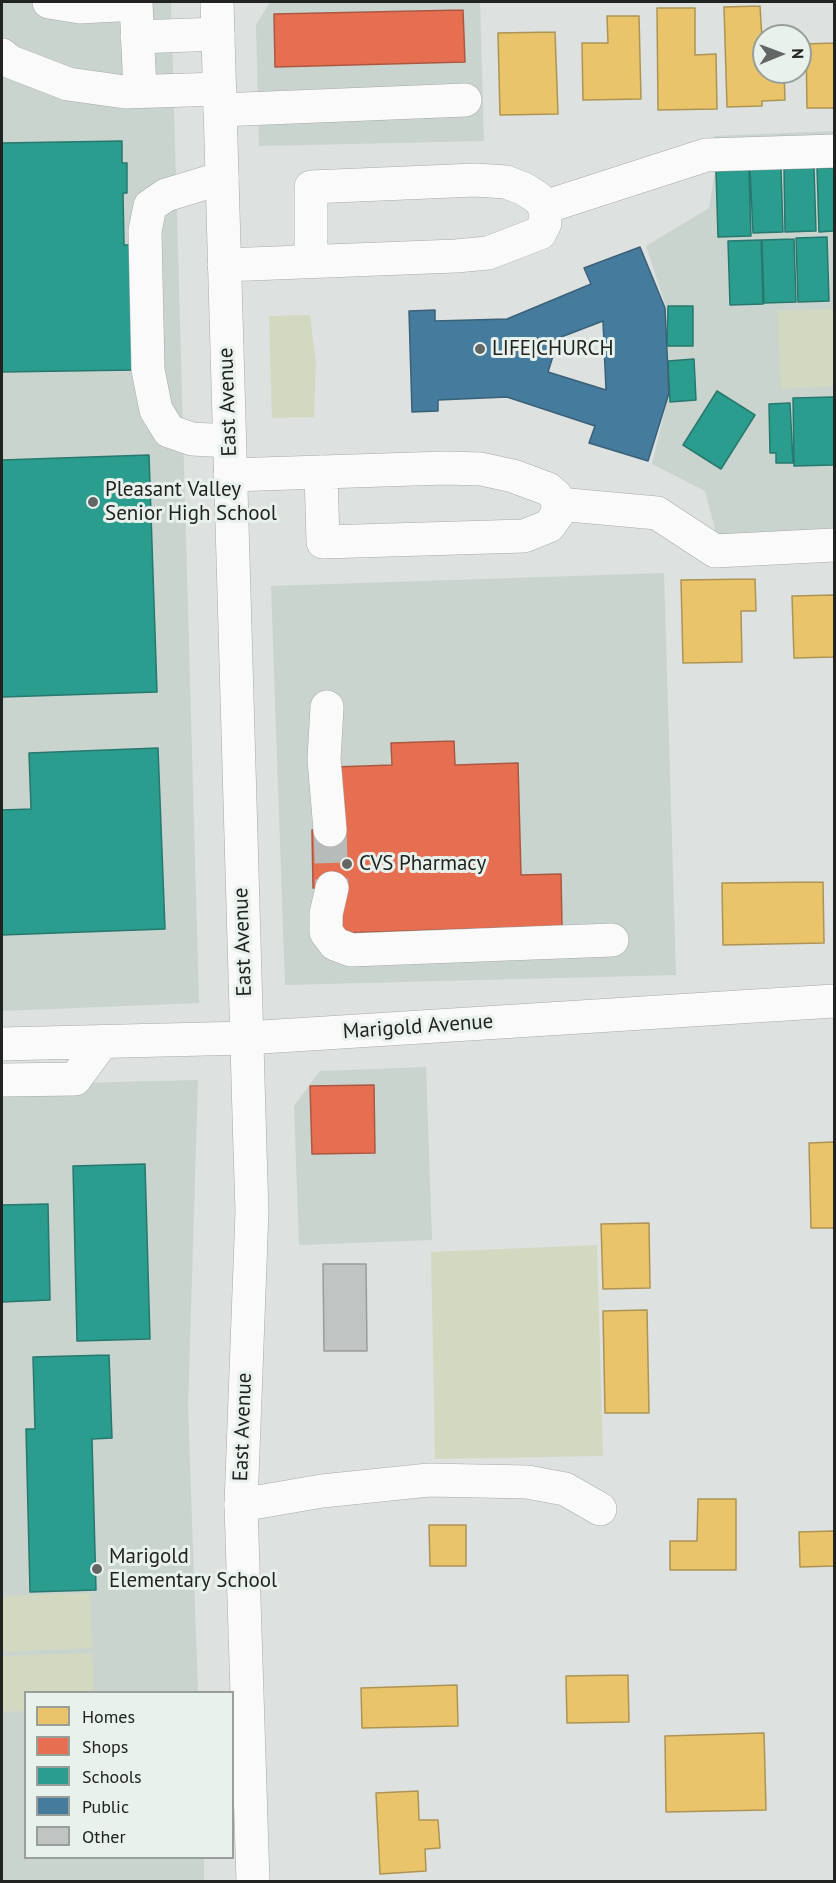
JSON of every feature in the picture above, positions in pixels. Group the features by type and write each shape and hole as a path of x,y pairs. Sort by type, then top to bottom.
{"main road":[{"path":"49,2 80,7 136,3 140,91"},
{"name":"East Avenue","path":"217,2 252,1211 241,1506 253,1881"},
{"path":"137,37 218,34"},
{"path":"2,55 11,62 68,84 220,100 465,100"},
{"path":"224,265 488,252 543,220 706,155 834,151"},
{"path":"222,178 166,195 150,206 145,231 148,370 156,410 169,431 192,439 229,441"},
{"path":"311,261 311,187 476,180 506,182 524,189 543,220"},
{"path":"231,475 321,472 481,469 513,476 548,489 556,496 557,515 549,526 524,536 323,542 321,472"},
{"path":"558,504 657,513 715,551 834,544"},
{"path":"327,707 324,759 330,830"},
{"path":"332,888 326,914 326,932 335,944 351,950 612,940"},
{"name":"Marigold Avenue","path":"2,1044 246,1038 834,1001"},
{"path":"2,1080 75,1079 103,1041"},
{"path":"241,1506 322,1491 429,1480 527,1482 564,1489 600,1509"}],"shaded area":[{"name":"Pleasant Valley Senior High School","path":"2,2 171,2 199,1003 2,1011"},
{"path":"270,2 480,2 484,141 259,146 256,25"},
{"path":"834,131 834,562 715,566 715,529 705,491 652,464 669,393 666,307 646,246 709,208 716,164 714,136"},
{"path":"664,573 676,975 285,985 271,586"},
{"path":"426,1067 432,1240 299,1245 294,1106 320,1071"},
{"name":"Marigold Elementary School","path":"198,1080 188,1407 198,1691 24,1691 24,1859 204,1859 204,1881 2,1881 2,1085"}],"green space":[{"path":"834,309 834,386 781,389 778,311"},
{"path":"310,315 316,364 314,417 272,418 269,316"},
{"path":"597,1245 603,1456 435,1459 431,1252"},
{"path":"90,1593 92,1648 2,1652 2,1596"},
{"path":"92,1653 94,1691 24,1691 24,1711 2,1712 2,1656"}],"building: Homes":[{"path":"760,6 761,24 752,24 752,84 784,84 785,100 762,101 762,106 727,107 724,7"},
{"path":"657,8 695,8 695,55 716,54 717,109 658,110"},
{"path":"607,16 639,16 641,99 583,100 582,43 608,43"},
{"path":"555,32 558,114 500,115 498,33"},
{"path":"834,43 834,108 807,108 807,84 812,84 812,44"},
{"path":"755,579 756,611 741,611 742,662 683,663 681,580"},
{"path":"834,595 834,657 794,658 792,596"},
{"path":"823,882 824,943 723,945 722,883"},
{"path":"834,1142 834,1228 811,1228 809,1143"},
{"path":"649,1223 650,1288 603,1289 601,1224"},
{"path":"647,1310 649,1413 605,1413 603,1311"},
{"path":"698,1499 736,1499 736,1570 670,1570 670,1541 697,1541"},
{"path":"429,1525 466,1525 466,1566 430,1566"},
{"path":"834,1531 834,1566 800,1567 799,1532"},
{"path":"628,1675 629,1722 567,1723 566,1676"},
{"path":"457,1685 458,1726 362,1728 361,1688"},
{"path":"764,1733 766,1810 666,1812 665,1736"},
{"path":"418,1791 419,1820 438,1820 440,1848 425,1849 426,1871 380,1874 376,1793"}],"building: Shops":[{"path":"463,10 465,62 275,67 274,14"},
{"name":"CVS Pharmacy","path":"454,741 455,765 518,763 521,875 561,874 562,926 342,933 340,887 313,888 312,830 337,830 335,767 392,765 391,743"},
{"path":"374,1085 375,1153 312,1154 310,1086"}],"building: Schools":[{"path":"122,141 122,163 127,163 127,193 123,193 124,245 132,245 134,370 2,372 2,143"},
{"path":"781,168 783,232 753,233 750,169"},
{"path":"814,168 816,231 785,232 784,169"},
{"path":"817,168 834,168 834,231 819,232"},
{"path":"749,170 751,236 718,237 716,171"},
{"path":"827,237 829,301 798,302 796,238"},
{"path":"794,239 796,302 764,303 762,240"},
{"path":"761,240 763,304 730,305 728,241"},
{"path":"668,306 693,306 693,346 667,346"},
{"path":"694,359 696,400 670,402 668,361"},
{"path":"717,391 755,415 721,469 683,445"},
{"path":"834,397 834,465 794,466 793,398"},
{"path":"790,403 793,463 776,463 776,453 770,453 769,404"},
{"path":"149,455 157,692 2,697 2,460"},
{"path":"158,748 165,929 2,935 2,810 31,809 29,753"},
{"path":"145,1164 150,1339 77,1341 73,1166"},
{"path":"48,1204 50,1300 2,1302 2,1205"},
{"path":"109,1355 112,1438 92,1439 96,1590 30,1592 26,1429 35,1429 33,1357"}],"building: Public":[{"name":"LIFE|CHURCH","path":"640,247 665,308 669,393 648,461 589,443 595,426 507,397 438,400 438,411 412,412 409,311 435,310 435,321 507,319 591,284 584,268","holes":["603,321 606,390 548,372 553,356 548,342"]}],"building: Other":[{"path":"323,1264 366,1264 367,1351 324,1351"}],"tunnel":[{"path":"330,830 332,888"}],"place":[{"name":"LIFE|CHURCH","path":"480,349"},
{"name":"Pleasant Valley Senior High School","path":"93,502"},
{"name":"CVS Pharmacy","path":"347,864"},
{"name":"Marigold Elementary School","path":"97,1569"}]}
